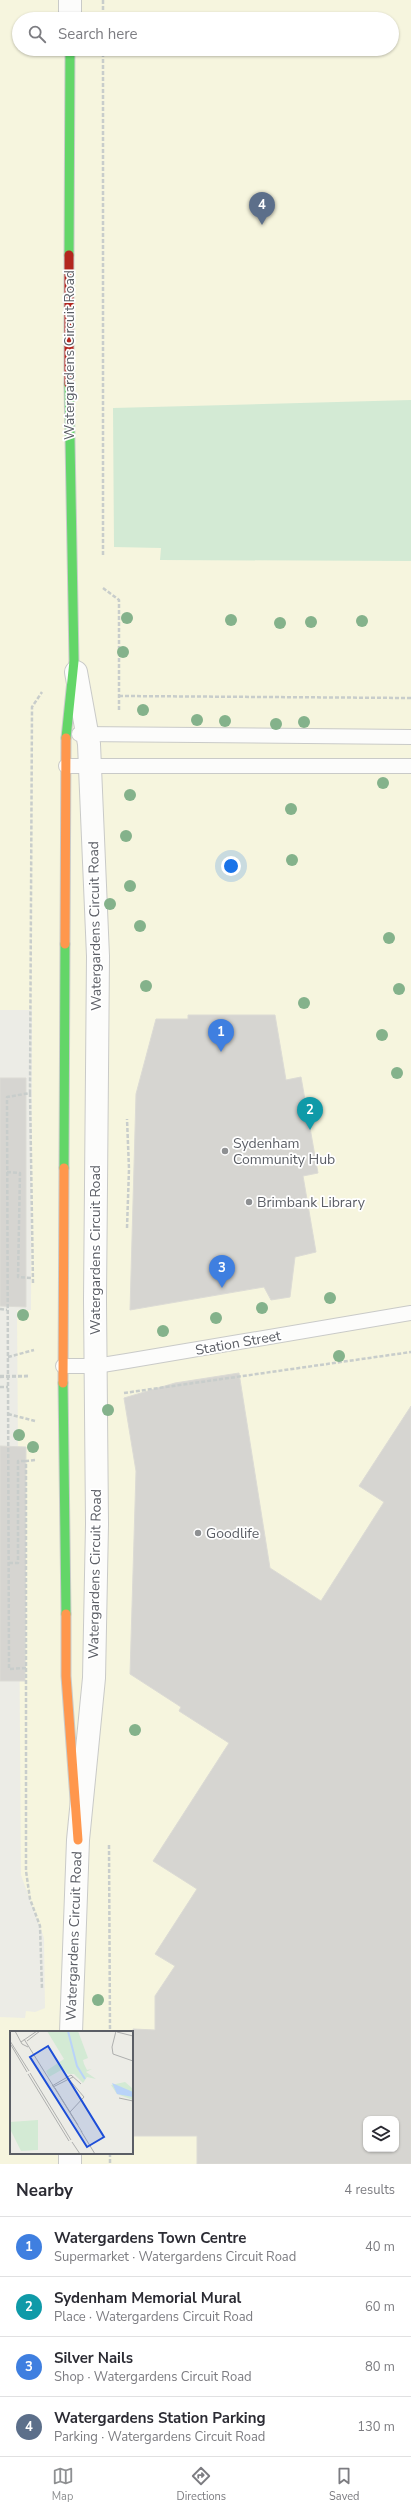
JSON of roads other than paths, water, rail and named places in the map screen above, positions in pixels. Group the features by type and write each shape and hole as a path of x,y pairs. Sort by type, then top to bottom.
{"street":[{"path":"70,0 70,12"},
{"name":"Watergardens Circuit Road","path":"70,56 69,426 74,661 77,734 90,766 98,956 95,1269 96,1366 94,1678 78,1840 71,2031"},
{"name":"Watergardens Circuit Road","path":"77,734 66,766 64,1366 66,1676 78,1840"}],"lane":[{"path":"77,734 411,737"},
{"path":"66,766 411,766"},
{"name":"Station Street","path":"64,1366 96,1366 411,1314"}],"place":[{"name":"Watergardens Station Parking","path":"262,225"},
{"name":"Watergardens Town Centre","path":"221,1052"},
{"name":"Sydenham Memorial Mural","path":"310,1130"},
{"name":"Sydenham Community Hub","path":"225,1151"},
{"name":"Brimbank Library","path":"249,1202"},
{"name":"Silver Nails","path":"222,1288"},
{"name":"Goodlife","path":"198,1533"}]}
